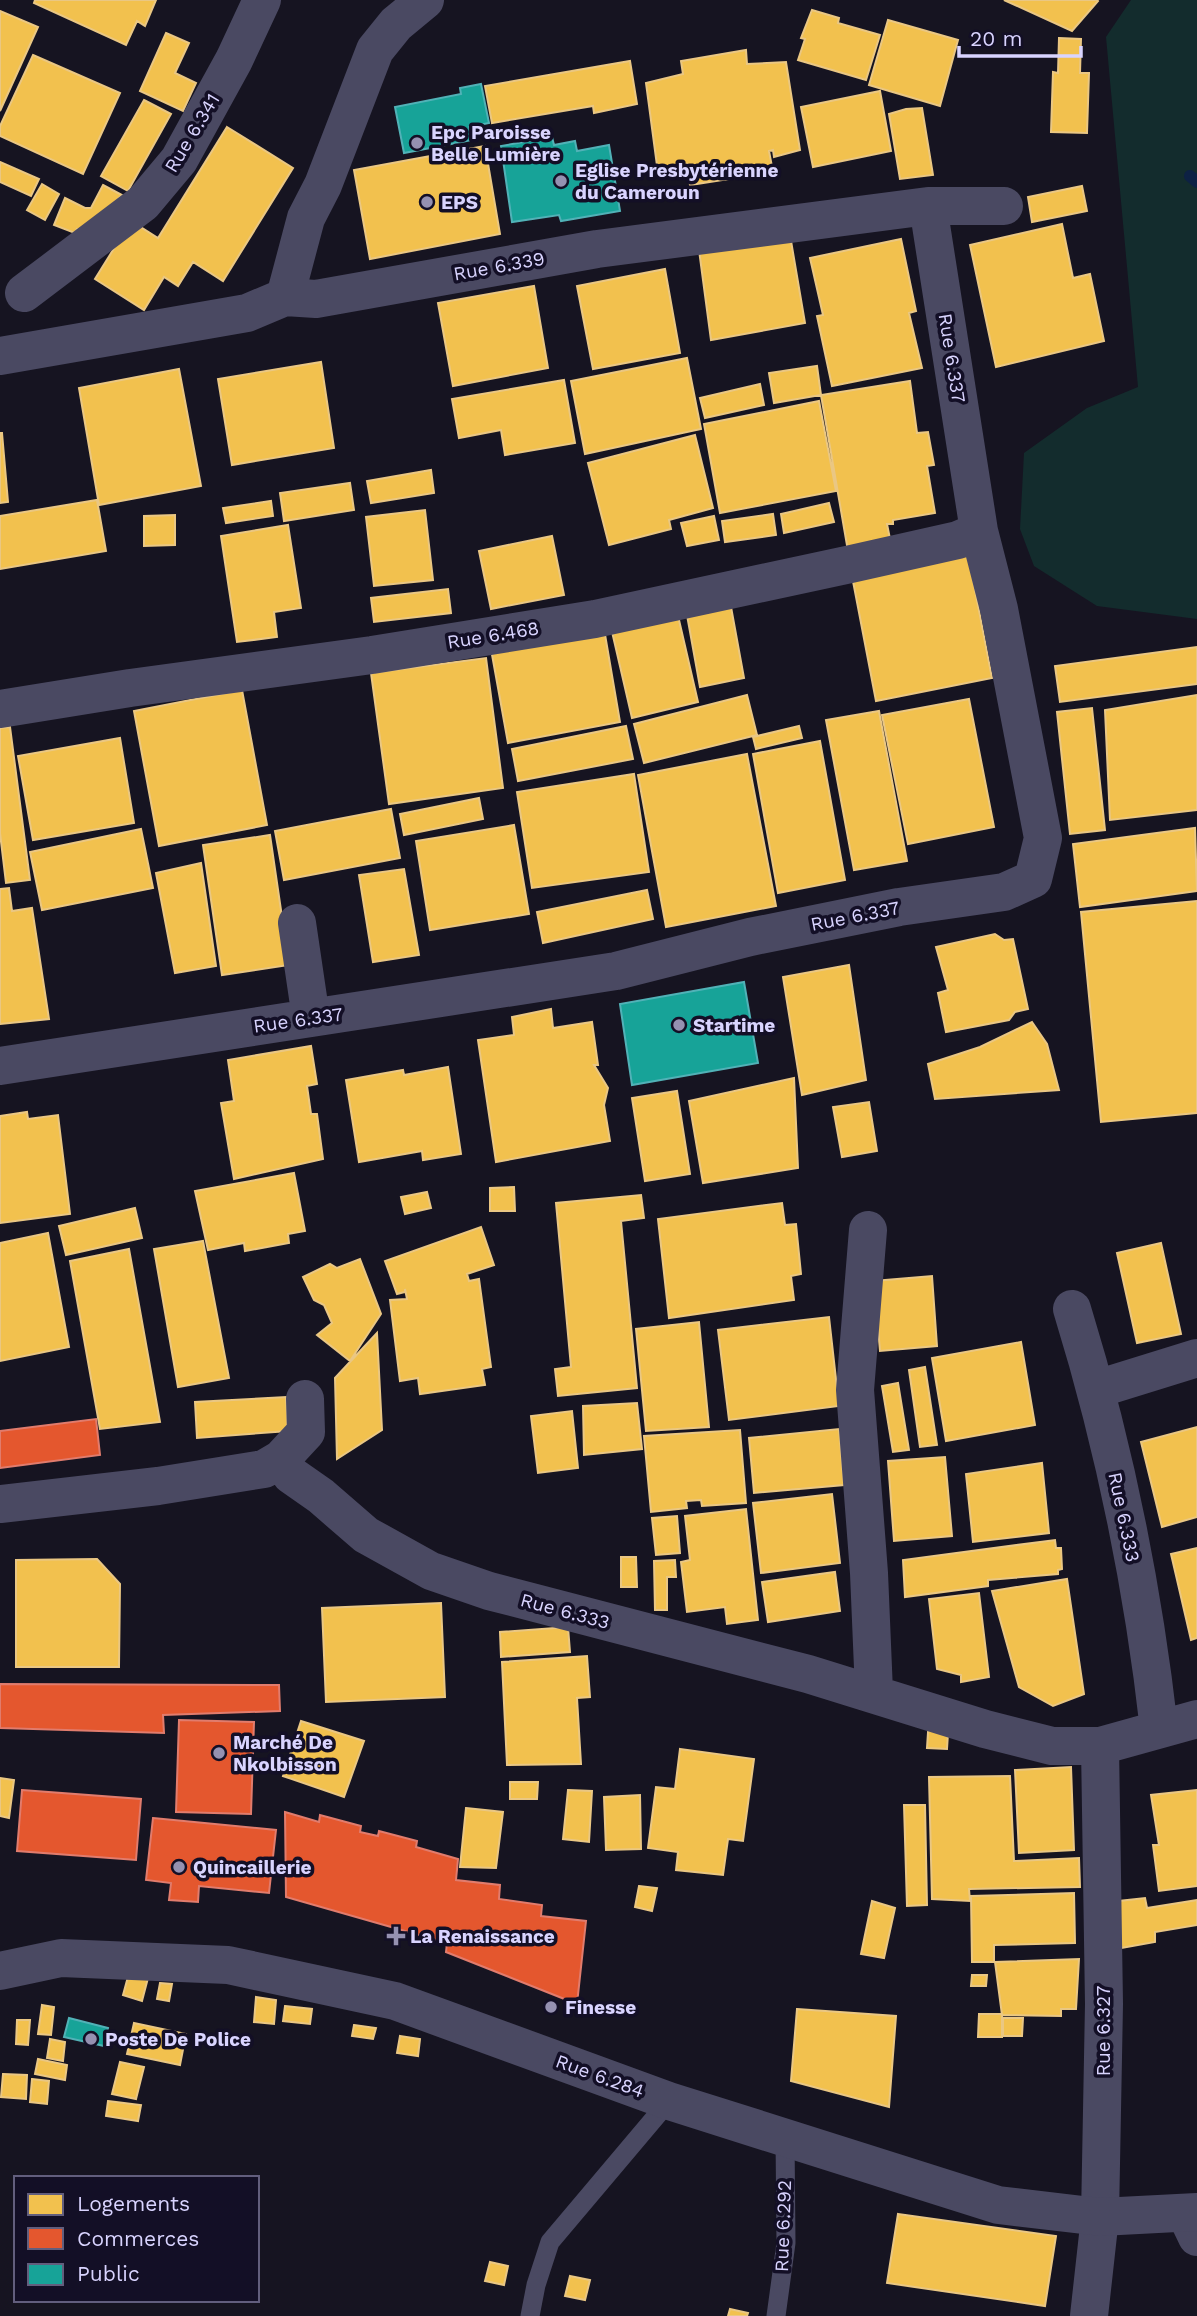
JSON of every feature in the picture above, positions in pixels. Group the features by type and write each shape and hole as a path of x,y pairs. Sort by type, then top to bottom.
{"street":[{"name":"Rue 6.341","path":"24,292 143,203 179,160 234,60 262,0"},
{"path":"285,297 306,218 323,185 375,50 396,24 425,0"},
{"name":"Rue 6.339","path":"0,356 247,313 285,297 316,299 597,249 928,206 1004,206"},
{"name":"Rue 6.337","path":"0,1066 616,971 750,937 899,907 1004,892 1033,879 1043,838 999,609 979,531 928,206"},
{"name":"Rue 6.468","path":"0,709 595,619 958,540 979,531"},
{"path":"298,923 311,1018"},
{"path":"868,1230 855,1390 869,1573 874,1692"},
{"name":"Rue 6.333","path":"1072,1309 1097,1389 1148,1634 1159,1729"},
{"path":"1097,1389 1197,1358"},
{"path":"0,1504 158,1486 264,1469 281,1459 306,1432 305,1399"},
{"name":"Rue 6.333","path":"281,1459 292,1475 366,1535 431,1571 489,1591 874,1692 985,1729 1052,1746 1100,1746 1197,1719"},
{"name":"Rue 6.327","path":"1089,2316 1100,2217 1104,2004 1100,1746"},
{"name":"Rue 6.284","path":"0,1971 61,1958 228,1965 395,2001 669,2101 998,2206 1100,2217 1193,2221"}],"lane":[{"path":"530,2316 536,2285 550,2242 669,2101"},
{"name":"Rue 6.292","path":"776,2316 786,2243 785,2136"}],"green space":[{"path":"1131,0 1197,0 1197,619 1097,606 1034,566 1020,529 1024,453 1087,408 1138,387 1106,37"}],"building: Logements":[{"path":"35,0 156,0 145,26 137,21 126,45 34,3"},
{"path":"1004,0 1097,0 1098,1 1072,31"},
{"path":"812,10 839,18 838,23 880,35 866,80 798,60 805,39 801,38"},
{"path":"0,11 38,27 0,111"},
{"path":"888,20 958,40 940,106 869,85"},
{"path":"166,33 189,43 175,73 196,83 183,111 140,91"},
{"path":"1059,38 1081,39 1080,73 1089,73 1087,133 1051,132 1053,72 1058,73"},
{"path":"746,50 747,64 786,62 800,150 774,157 773,150 769,151 773,172 690,185 687,164 683,165 684,169 658,173 646,83 683,74 681,61"},
{"path":"33,55 120,93 83,174 0,136 0,126"},
{"path":"630,61 637,104 594,113 593,106 492,123 485,86"},
{"path":"880,91 891,151 813,167 801,107"},
{"path":"144,100 171,114 128,191 101,176"},
{"path":"922,108 933,175 900,179 889,114"},
{"path":"227,127 293,168 223,281 193,262 178,286 164,277 144,310 95,279 131,221 158,238"},
{"name":"EPS","path":"485,146 500,234 370,259 354,170"},
{"path":"0,162 39,179 31,196 0,182"},
{"path":"42,184 59,194 45,220 27,210"},
{"path":"103,185 122,195 86,232 77,229 75,233 54,225 65,198 85,208 91,208"},
{"path":"1082,186 1087,211 1032,222 1028,197"},
{"path":"1062,224 1073,278 1090,274 1104,341 996,367 970,245"},
{"path":"790,235 805,323 711,340 699,250"},
{"path":"901,239 916,311 909,313 922,368 832,386 817,316 823,315 810,258"},
{"path":"665,269 680,353 593,369 577,286"},
{"path":"534,286 548,368 453,386 438,303"},
{"path":"687,358 701,429 585,454 571,381"},
{"path":"321,362 334,448 232,465 218,379"},
{"path":"817,366 821,395 774,403 769,373"},
{"path":"179,369 201,486 99,505 79,388"},
{"path":"564,380 575,443 505,455 501,430 459,438 452,399"},
{"path":"910,381 917,433 928,432 934,465 927,466 935,513 893,520 893,524 887,524 891,544 848,551 821,395"},
{"path":"760,384 764,405 705,418 700,398"},
{"path":"819,401 836,491 720,513 704,424"},
{"path":"0,433 8,502 0,503"},
{"path":"695,435 713,508 669,520 671,529 609,545 588,463"},
{"path":"431,470 434,493 371,503 367,481"},
{"path":"350,483 354,510 284,521 280,493"},
{"path":"97,500 106,551 0,569 0,516"},
{"path":"271,501 273,516 226,523 223,508"},
{"path":"829,503 834,522 784,533 781,514"},
{"path":"425,510 433,580 374,586 366,517"},
{"path":"773,514 776,535 725,542 722,521"},
{"path":"175,515 175,545 144,546 144,516"},
{"path":"714,516 719,540 687,546 681,523"},
{"path":"288,525 301,608 274,612 277,637 237,642 221,536"},
{"path":"552,536 564,595 491,609 479,551"},
{"path":"968,553 992,678 876,701 852,576"},
{"path":"448,589 451,613 374,622 371,598"},
{"path":"729,596 744,678 700,687 685,604"},
{"path":"676,607 698,702 632,718 610,623"},
{"path":"602,617 620,722 508,743 489,638"},
{"path":"1197,647 1197,684 1060,702 1055,666"},
{"path":"486,658 503,788 389,804 371,673"},
{"path":"242,690 267,825 159,846 134,711"},
{"path":"747,695 757,735 644,763 634,724"},
{"path":"1197,695 1197,810 1110,820 1105,710"},
{"path":"969,699 994,827 908,844 882,715"},
{"path":"1092,708 1105,830 1070,834 1057,712"},
{"path":"879,711 907,861 854,870 826,720"},
{"path":"626,726 633,759 518,781 512,749"},
{"path":"799,726 802,738 756,749 753,737"},
{"path":"10,727 30,880 6,883 0,833 0,728"},
{"path":"120,738 134,823 33,840 18,756"},
{"path":"820,741 845,880 778,893 753,754"},
{"path":"747,754 776,906 666,927 638,775"},
{"path":"634,774 649,872 532,888 517,792"},
{"path":"479,798 483,819 404,835 400,814"},
{"path":"391,809 400,858 284,880 275,831"},
{"path":"514,825 529,914 430,930 416,841"},
{"path":"1195,828 1197,891 1080,907 1073,844"},
{"path":"141,829 153,888 42,910 30,852"},
{"path":"270,835 289,965 222,975 203,845"},
{"path":"201,863 216,966 175,973 156,873"},
{"path":"404,869 419,955 373,962 359,875"},
{"path":"9,888 12,911 32,908 49,1019 0,1024 0,889"},
{"path":"647,890 653,919 543,943 537,912"},
{"path":"1197,901 1197,1113 1101,1122 1081,912"},
{"path":"995,934 1004,940 1013,939 1028,1009 1015,1012 1009,1020 946,1032 938,993 948,990 936,947"},
{"path":"849,965 866,1080 802,1095 783,977"},
{"path":"551,1009 553,1028 592,1022 598,1065 594,1065 608,1088 604,1105 610,1141 496,1162 478,1040 514,1035 512,1017"},
{"path":"1032,1022 1047,1044 1059,1090 935,1099 928,1064 980,1047"},
{"path":"311,1046 317,1084 307,1086 311,1114 317,1114 323,1159 234,1179 221,1103 234,1101 228,1060"},
{"path":"448,1067 461,1154 423,1160 422,1151 359,1162 346,1080 403,1070 404,1075"},
{"path":"794,1078 798,1168 703,1183 689,1101"},
{"path":"677,1091 690,1174 645,1181 632,1098"},
{"path":"869,1102 877,1151 842,1157 833,1107"},
{"path":"27,1112 28,1119 58,1115 70,1214 0,1223 0,1116"},
{"path":"294,1173 305,1231 288,1234 289,1243 245,1251 244,1243 208,1250 195,1191"},
{"path":"514,1187 515,1211 490,1211 490,1188"},
{"path":"427,1192 431,1208 405,1214 401,1197"},
{"path":"641,1195 644,1218 621,1221 637,1388 558,1396 555,1369 571,1367 556,1203"},
{"path":"782,1203 785,1225 796,1224 801,1274 791,1276 794,1300 669,1318 658,1219"},
{"path":"135,1208 142,1238 66,1255 59,1226"},
{"path":"481,1227 494,1265 467,1274 469,1281 479,1279 491,1367 482,1369 485,1385 420,1394 418,1378 400,1381 390,1300 407,1299 405,1289 405,1292 397,1294 385,1261"},
{"path":"48,1233 69,1347 0,1361 0,1243"},
{"path":"203,1241 229,1378 178,1387 154,1249"},
{"path":"1161,1243 1181,1334 1137,1343 1117,1253"},
{"path":"129,1249 160,1422 100,1429 70,1261"},
{"path":"360,1259 381,1314 350,1361 317,1335 332,1323 324,1305 314,1300 303,1277 330,1264 337,1268"},
{"path":"932,1276 937,1346 880,1351 874,1281"},
{"path":"829,1317 839,1406 729,1420 718,1330"},
{"path":"699,1322 709,1427 646,1431 636,1329"},
{"path":"377,1333 382,1430 337,1459 335,1378"},
{"path":"1021,1342 1035,1425 946,1441 932,1358"},
{"path":"925,1367 937,1445 920,1447 909,1370"},
{"path":"898,1383 909,1450 893,1452 882,1386"},
{"path":"286,1397 288,1431 197,1438 195,1402"},
{"path":"637,1403 642,1449 584,1455 583,1406"},
{"path":"572,1411 578,1468 538,1473 531,1416"},
{"path":"1197,1427 1197,1517 1162,1527 1141,1442"},
{"path":"839,1429 844,1485 754,1493 749,1438"},
{"path":"740,1430 746,1503 702,1506 701,1500 686,1501 687,1508 651,1512 644,1436"},
{"path":"945,1457 952,1536 894,1541 888,1461"},
{"path":"1042,1463 1049,1533 973,1542 966,1474"},
{"path":"832,1494 840,1563 761,1573 753,1503"},
{"path":"746,1509 758,1620 727,1624 725,1607 687,1612 681,1562 690,1560 685,1516"},
{"path":"677,1516 680,1553 656,1555 652,1518"},
{"path":"1055,1540 1056,1548 1061,1548 1062,1569 1058,1570 1058,1574 988,1580 988,1586 905,1597 903,1560"},
{"path":"1197,1548 1197,1638 1191,1640 1171,1554"},
{"path":"621,1557 636,1557 637,1587 621,1587"},
{"path":"97,1559 120,1584 119,1667 16,1667 16,1560"},
{"path":"675,1560 676,1577 667,1577 667,1610 655,1610 654,1561"},
{"path":"835,1572 840,1611 768,1622 762,1582"},
{"path":"1067,1579 1084,1694 1053,1706 1019,1687 992,1591"},
{"path":"979,1593 989,1677 961,1682 961,1675 937,1669 929,1599"},
{"path":"441,1603 445,1697 326,1702 322,1608"},
{"path":"568,1627 570,1652 501,1657 500,1632"},
{"path":"587,1656 590,1697 577,1698 581,1764 507,1765 502,1662"},
{"path":"929,1717 949,1718 947,1749 927,1748"},
{"path":"301,1721 364,1741 344,1797 283,1776"},
{"path":"680,1749 754,1759 743,1841 728,1839 723,1875 676,1870 678,1852 648,1848 656,1787 675,1789"},
{"path":"1071,1767 1074,1850 1019,1853 1015,1770"},
{"path":"1010,1776 1014,1861 1079,1858 1080,1887 969,1889 970,1901 932,1899 929,1777"},
{"path":"0,1778 14,1780 9,1818 0,1816"},
{"path":"510,1782 538,1782 537,1799 510,1799"},
{"path":"568,1790 592,1791 589,1842 563,1839"},
{"path":"1197,1790 1197,1886 1159,1891 1153,1845 1159,1845 1151,1795"},
{"path":"640,1795 641,1849 606,1850 604,1797"},
{"path":"904,1805 925,1805 927,1905 907,1906"},
{"path":"466,1808 503,1812 496,1868 460,1867"},
{"path":"639,1886 657,1888 652,1911 635,1907"},
{"path":"1074,1893 1075,1943 994,1945 994,1962 972,1962 971,1896"},
{"path":"1145,1898 1147,1908 1197,1900 1197,1925 1155,1932 1155,1942 1121,1948 1119,1901"},
{"path":"872,1901 895,1908 884,1958 861,1954"},
{"path":"1079,1959 1076,2009 1061,2009 1061,2016 1002,2015 995,1962"},
{"path":"129,1973 148,1978 142,2001 123,1995"},
{"path":"972,1975 987,1975 986,1986 971,1986"},
{"path":"160,1983 172,1984 169,2001 157,1999"},
{"path":"256,1997 276,2000 274,2024 254,2022"},
{"path":"42,2005 54,2007 51,2035 38,2034"},
{"path":"285,2006 312,2009 310,2024 283,2021"},
{"path":"797,2009 896,2016 889,2107 791,2081"},
{"path":"979,2014 1002,2014 1002,2037 978,2037"},
{"path":"1003,2018 1023,2018 1022,2036 1003,2036"},
{"path":"17,2020 30,2020 28,2045 16,2044"},
{"path":"134,2023 186,2034 180,2065 127,2054"},
{"path":"354,2025 376,2028 373,2039 352,2036"},
{"path":"400,2036 420,2039 418,2056 397,2053"},
{"path":"50,2039 65,2042 63,2061 47,2058"},
{"path":"38,2059 67,2065 65,2080 35,2074"},
{"path":"120,2062 144,2067 136,2099 112,2094"},
{"path":"3,2074 27,2075 26,2099 1,2097"},
{"path":"32,2079 49,2081 47,2104 30,2102"},
{"path":"108,2101 141,2105 138,2121 106,2116"},
{"path":"898,2214 1056,2236 1045,2306 887,2283"},
{"path":"490,2262 508,2266 504,2285 485,2281"},
{"path":"570,2276 590,2280 585,2300 565,2296"},
{"path":"730,2309 748,2313 747,2316 728,2316"}],"building: Commerces":[{"path":"96,1419 100,1455 0,1468 0,1431"},
{"path":"0,1684 279,1685 280,1711 163,1715 164,1733 0,1728"},
{"path":"179,1720 254,1722 251,1814 176,1812"},
{"path":"22,1790 141,1799 136,1860 17,1851"},
{"path":"285,1812 319,1822 320,1815 361,1826 360,1832 378,1836 379,1831 417,1841 416,1847 458,1859 456,1880 500,1885 499,1899 542,1905 541,1916 586,1921 577,2004 446,1952 447,1943 286,1897"},
{"path":"153,1818 276,1830 269,1893 199,1886 198,1902 169,1900 171,1883 146,1880"}],"building: Public":[{"path":"481,84 489,123 469,127 472,140 404,153 395,107 461,94 460,88"},
{"name":"Eglise Presbytérienne du Cameroun","path":"552,137 554,145 575,141 577,151 609,145 620,211 561,221 559,215 512,222 501,146"},
{"path":"744,982 758,1063 632,1085 620,1004"},
{"path":"69,2018 108,2028 104,2046 64,2037"}],"waterway":[{"path":"1190,176 1197,182"}],"place":[{"name":"Epc Paroisse Belle Lumière","path":"417,143"},
{"name":"Eglise Presbytérienne du Cameroun","path":"561,181"},
{"name":"EPS","path":"427,202"},
{"name":"Startime","path":"679,1025"},
{"name":"Marché De Nkolbisson","path":"219,1753"},
{"name":"Quincaillerie","path":"179,1867"},
{"name":"La Renaissance","path":"396,1936"},
{"name":"Finesse","path":"551,2007"},
{"name":"Poste De Police","path":"91,2039"}]}
